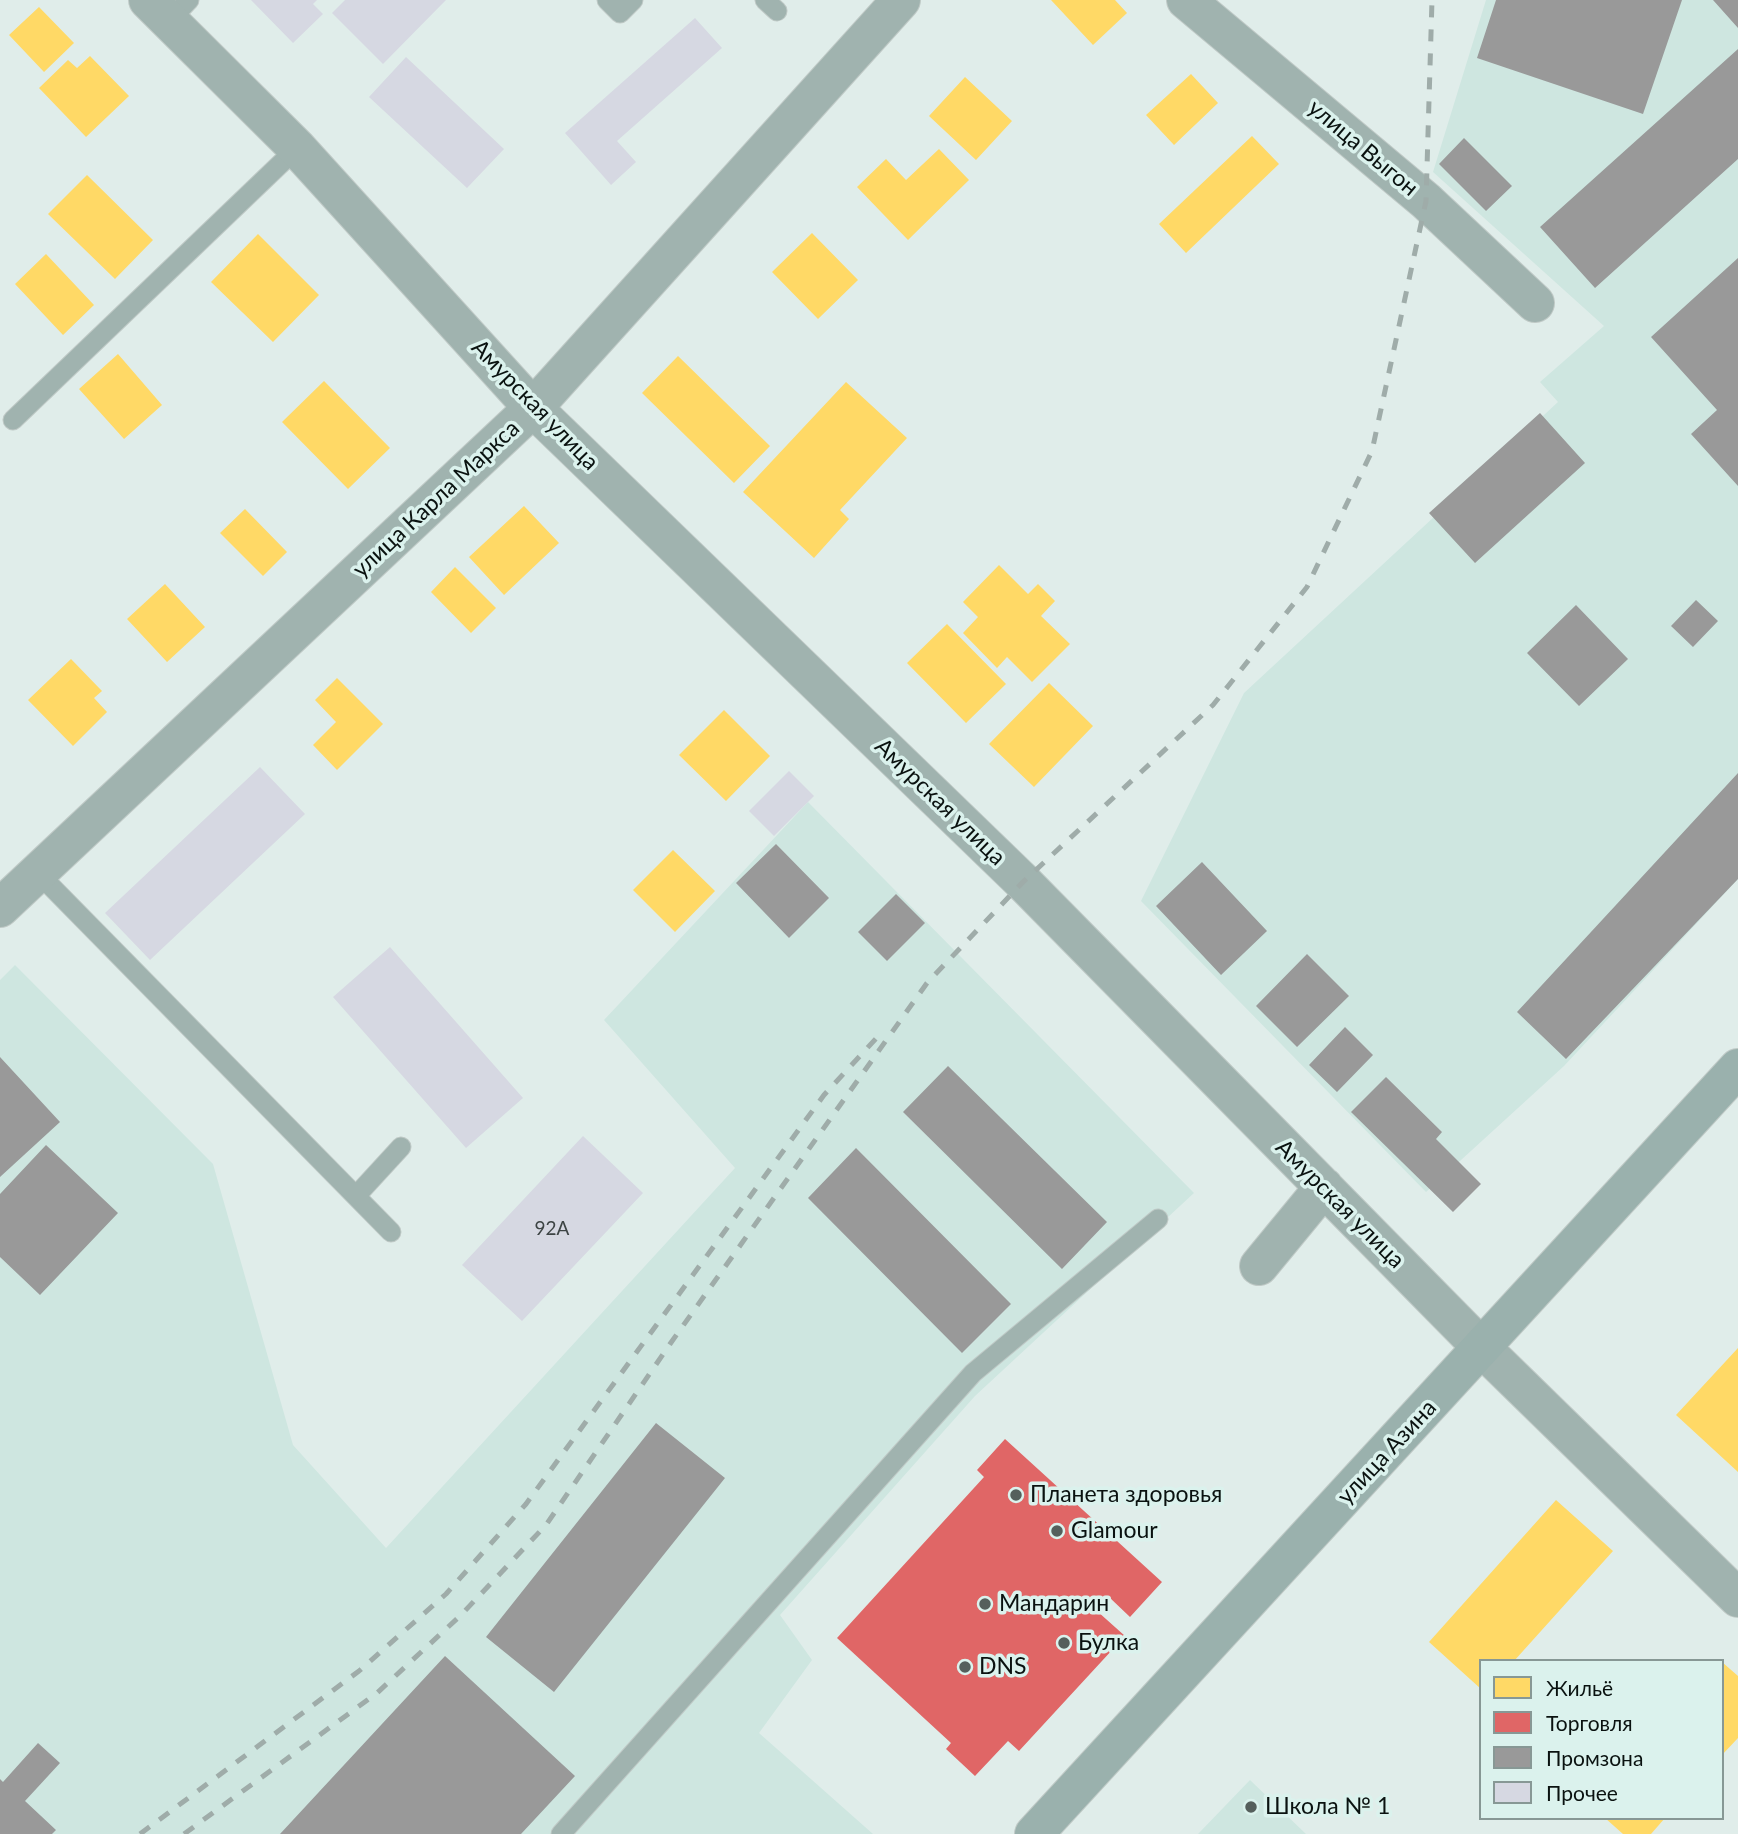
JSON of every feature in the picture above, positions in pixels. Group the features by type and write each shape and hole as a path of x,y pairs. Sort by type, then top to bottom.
{"main road":[{"name":"улица Азина","path":"1034,1834 1738,1068"}],"street":[{"name":"улица Карла Маркса","path":"0,908 533,408 901,0"},
{"name":"улица Выгон","path":"1186,0 1426,201 1535,303"},
{"name":"Амурская улица","path":"169,7 533,408 1023,882 1482,1348 1738,1598"},
{"path":"1259,1266 1324,1187"}],"lane":[{"path":"607,0 620,13 633,0"},
{"path":"13,420 297,148"},
{"path":"39,874 391,1232"},
{"path":"356,1196 401,1147"},
{"path":"561,1834 973,1373 1158,1219"}],"shaded area":[{"path":"1486,0 1738,0 1738,879 1564,1066 1426,1192 1141,901 1244,693 1558,402 1540,382 1604,326 1433,172"},
{"path":"808,802 1194,1193 975,1396 780,1615 812,1660 759,1733 873,1834 0,1834 0,980 15,965 213,1164 293,1445 386,1548 735,1168 604,1020"},
{"name":"Школа № 1","path":"1250,1780 1306,1834 1198,1834"}],"building: Жильё":[{"path":"1051,0 1115,0 1127,13 1093,45"},
{"path":"39,7 74,43 44,72 9,35"},
{"path":"90,56 129,96 86,137 39,88 68,60 77,68"},
{"path":"1191,74 1218,103 1174,145 1146,115"},
{"path":"965,77 1012,121 976,160 929,116"},
{"path":"1252,136 1279,164 1186,253 1159,224"},
{"path":"939,149 969,180 908,240 857,187 886,159 906,180"},
{"path":"87,175 153,240 115,279 48,214"},
{"path":"812,233 858,280 818,319 772,272"},
{"path":"258,234 319,295 273,342 211,282"},
{"path":"46,254 94,305 63,335 15,284"},
{"path":"118,354 162,405 124,439 79,389"},
{"path":"678,356 770,446 734,483 642,393"},
{"path":"324,381 390,448 348,489 282,422"},
{"path":"846,382 907,438 840,510 849,519 814,558 743,492"},
{"path":"524,506 559,543 504,595 469,557"},
{"path":"245,509 287,552 263,576 220,533"},
{"path":"999,565 1028,594 1038,584 1055,601 1041,616 1070,644 1032,682 1007,657 997,668 963,633 978,617 963,602"},
{"path":"455,567 496,608 471,633 431,592"},
{"path":"165,584 205,627 167,662 127,619"},
{"path":"947,624 1006,684 966,723 907,663"},
{"path":"71,659 102,691 94,698 107,712 73,746 28,700"},
{"path":"337,678 383,724 337,770 313,745 336,722 315,700"},
{"path":"1049,683 1093,726 1034,787 989,744"},
{"path":"724,710 770,756 726,801 679,755"},
{"path":"673,850 715,891 675,932 633,890"},
{"path":"1738,1348 1738,1472 1676,1415"},
{"path":"1556,1500 1613,1551 1516,1659 1479,1659 1479,1687 1429,1642"},
{"path":"1724,1664 1738,1676 1738,1738 1724,1753"},
{"path":"1607,1820 1663,1820 1651,1834 1623,1834"}],"building: Торговля":[{"name":"Мандарин","path":"1005,1439 1162,1582 1130,1617 1109,1597 1097,1611 1125,1636 1019,1751 1008,1741 975,1776 946,1749 951,1743 837,1638 984,1477 977,1470"}],"building: Промзона":[{"path":"1496,0 1682,0 1643,114 1477,58"},
{"path":"1713,0 1738,0 1738,28"},
{"path":"1738,49 1738,159 1595,288 1540,227"},
{"path":"1464,138 1512,186 1486,211 1439,164"},
{"path":"1738,258 1738,486 1691,434 1717,410 1651,337"},
{"path":"1540,413 1585,463 1475,563 1429,513"},
{"path":"1696,600 1718,621 1693,647 1671,626"},
{"path":"1576,605 1628,659 1579,706 1527,653"},
{"path":"1738,773 1738,879 1566,1059 1517,1012"},
{"path":"776,844 829,898 789,938 736,883"},
{"path":"1202,862 1267,931 1221,975 1156,906"},
{"path":"896,894 925,923 887,961 858,932"},
{"path":"1307,954 1349,996 1297,1047 1256,1006"},
{"path":"1345,1027 1373,1055 1337,1092 1309,1065"},
{"path":"0,1057 60,1122 0,1177"},
{"path":"948,1066 1107,1222 1062,1269 903,1112"},
{"path":"1386,1077 1442,1132 1436,1139 1481,1184 1453,1212 1351,1112"},
{"path":"46,1145 118,1213 40,1295 0,1257 0,1194"},
{"path":"856,1148 1011,1304 962,1353 808,1198"},
{"path":"656,1423 725,1478 554,1692 486,1637"},
{"path":"445,1656 575,1776 521,1834 280,1834"},
{"path":"38,1743 60,1763 25,1801 56,1830 52,1834 0,1834 0,1779 3,1782"}],"building: Прочее":[{"path":"251,0 317,0 313,4 323,14 293,43"},
{"path":"345,0 446,0 383,64 332,13"},
{"path":"695,18 722,48 617,141 636,162 611,185 565,133"},
{"path":"406,57 504,149 467,188 369,97"},
{"path":"260,767 305,814 150,960 105,913"},
{"path":"789,771 814,796 774,836 749,811"},
{"path":"390,947 523,1098 466,1148 333,997"},
{"path":"583,1136 643,1193 522,1321 462,1265"}],"railway":[{"path":"184,1834 377,1693 461,1615 546,1525 670,1344 927,983 1023,882 1213,705 1307,587 1372,451 1426,201 1432,0"},
{"path":"140,1834 359,1671 446,1594 526,1504 824,1095 882,1032"}],"place":[{"name":"Планета здоровья","path":"1016,1495"},
{"name":"Glamour","path":"1057,1531"},
{"name":"Мандарин","path":"985,1604"},
{"name":"Булка","path":"1064,1643"},
{"name":"DNS","path":"965,1667"},
{"name":"Школа № 1","path":"1251,1807"}]}
